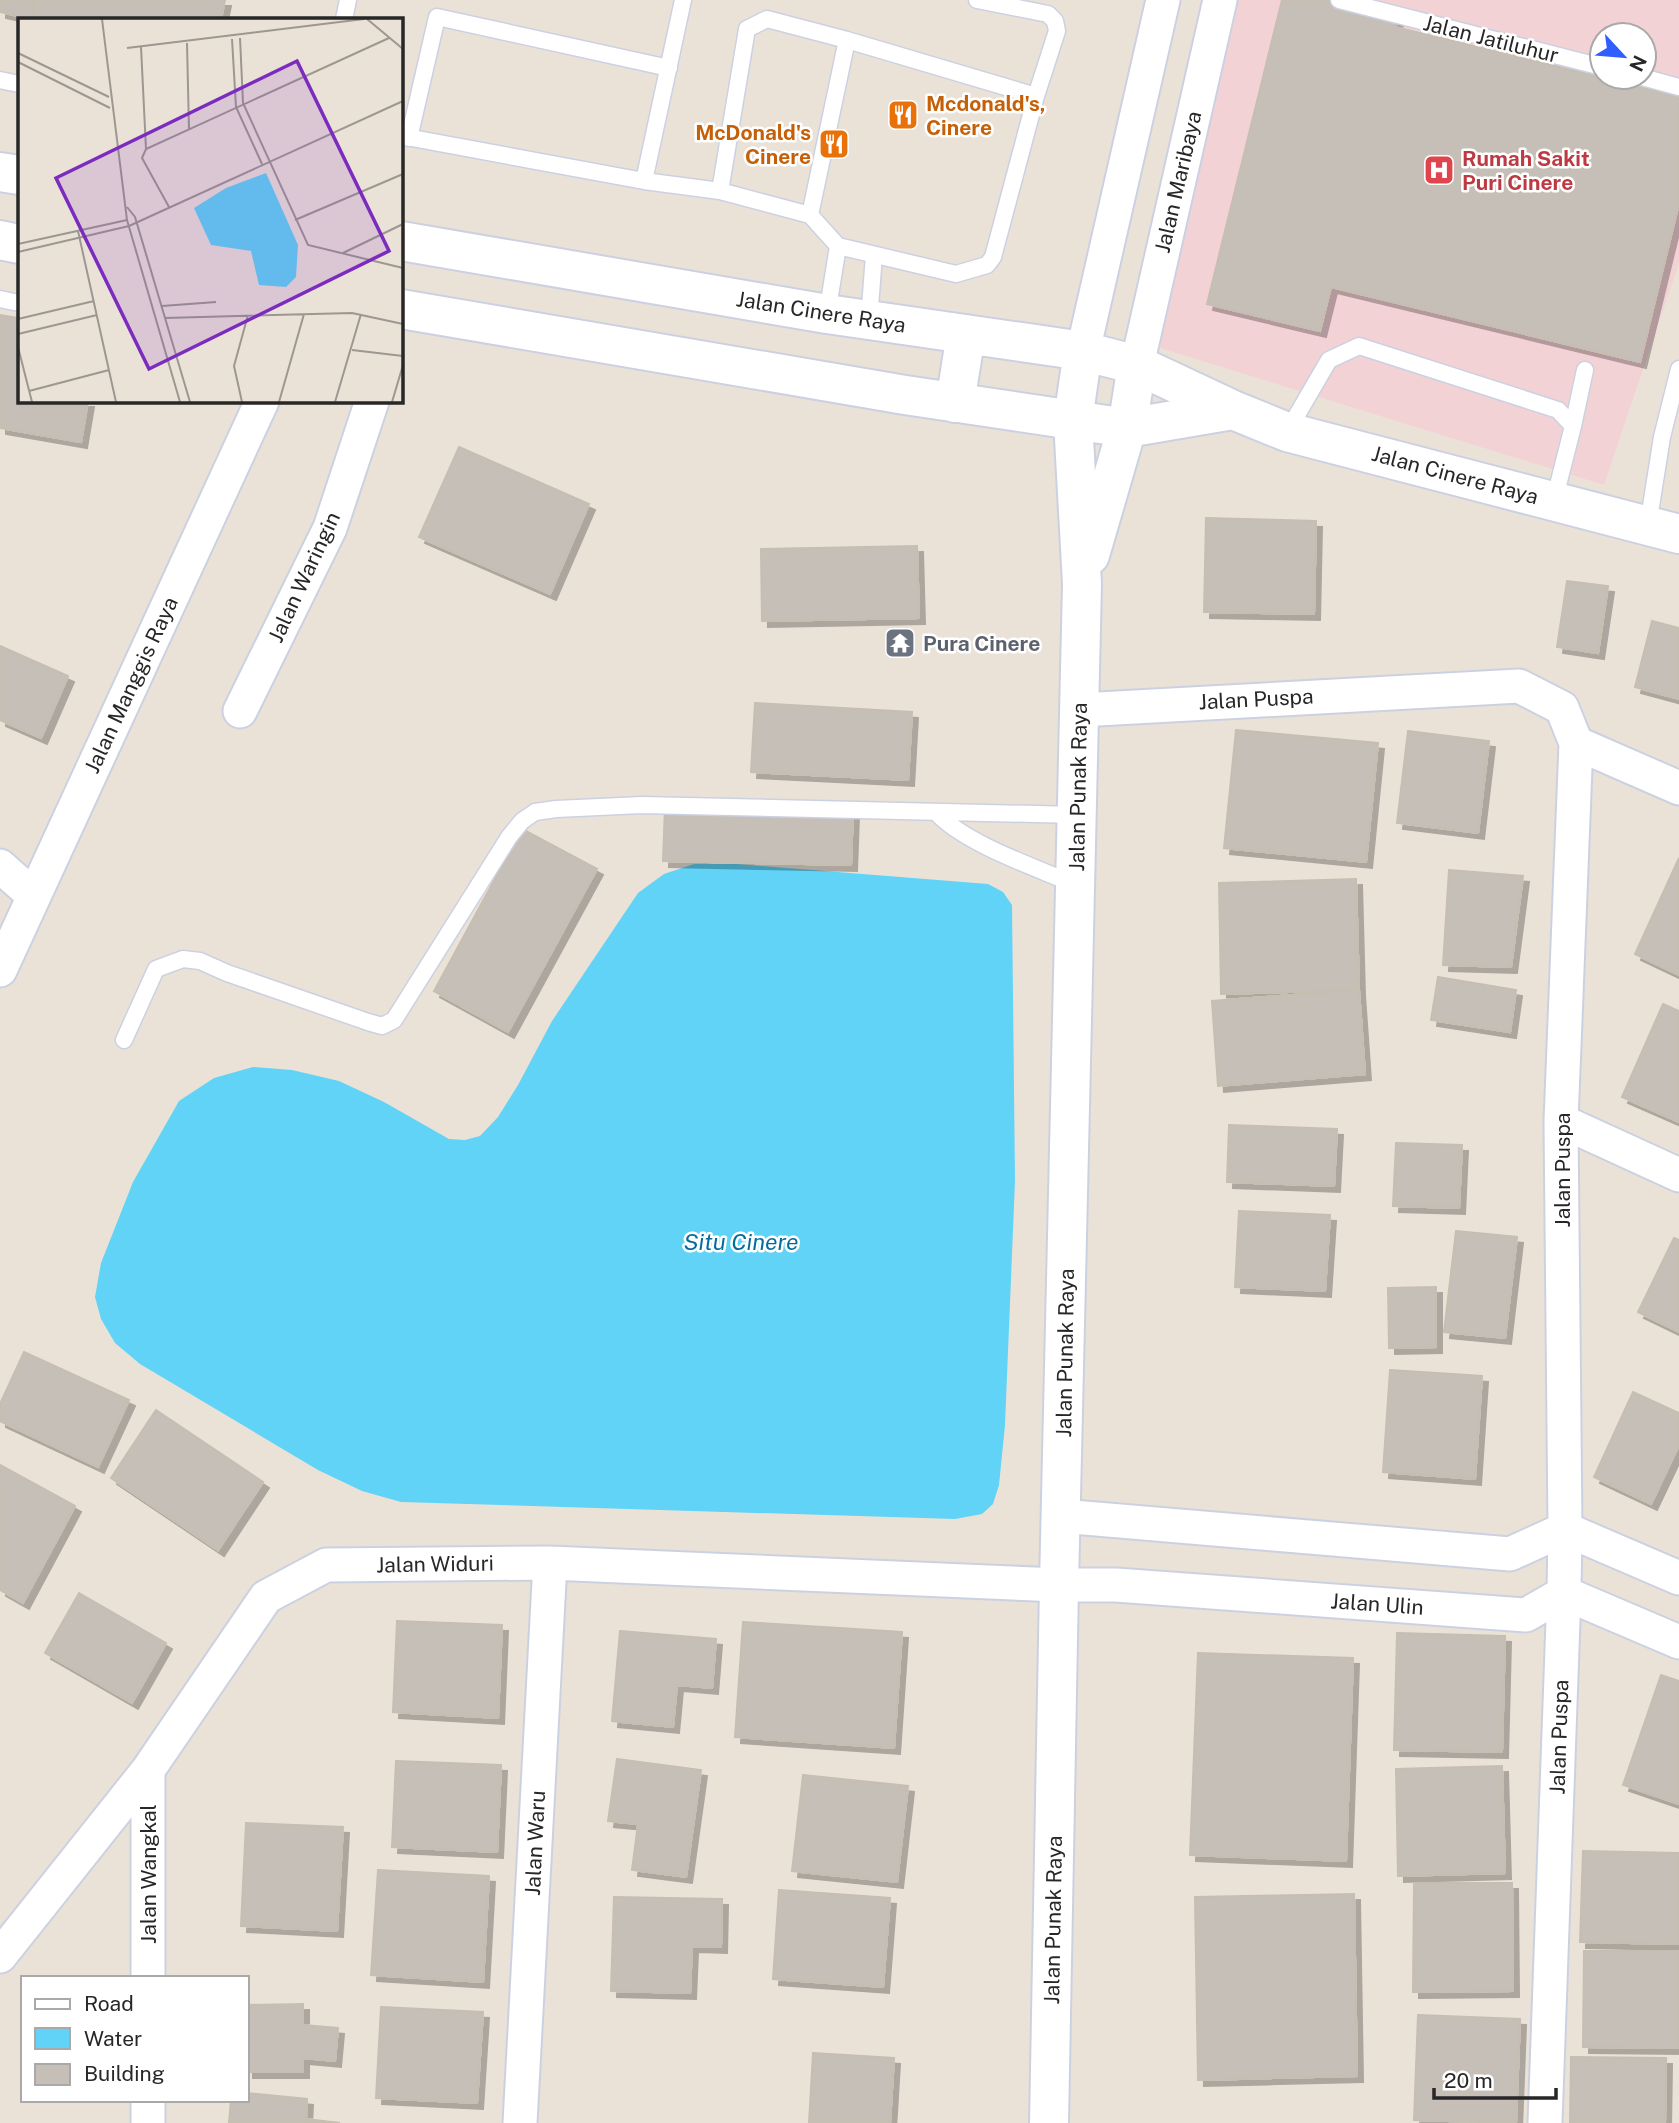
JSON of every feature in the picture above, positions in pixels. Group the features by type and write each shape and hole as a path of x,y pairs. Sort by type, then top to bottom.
{"main road":[{"path":"0,172 18,175"},
{"path":"0,240 18,244"},
{"name":"Jalan Cinere Raya","path":"402,241 827,314 1083,351 1136,365 1287,432 1663,529"},
{"path":"402,309 1126,428 1233,410"},
{"path":"955,402 966,334"},
{"name":"Jalan Punak Raya","path":"1049,2123 1082,584 1073,420 1083,351"},
{"name":"Jalan Punak Raya","path":"1082,584 1126,428 1136,365"}],"street":[{"path":"1083,351 1163,0"},
{"name":"Jalan Maribaya","path":"1136,365 1220,0"},
{"name":"Jalan Manggis Raya","path":"0,970 262,402"},
{"name":"Jalan Waringin","path":"240,710 330,528 372,402"},
{"name":"Jalan Puspa","path":"1080,710 1519,686 1562,708 1576,743 1561,1121 1564,1593 1545,2123"},
{"path":"1576,743 1679,788"},
{"path":"0,866 27,910"},
{"path":"1561,1121 1679,1175"},
{"path":"1061,1516 1510,1554 1565,1529 1679,1578"},
{"name":"Jalan Widuri","path":"0,1956 148,1770 266,1597 326,1565 550,1563 1059,1585"},
{"name":"Jalan Waru","path":"520,2123 550,1563"},
{"name":"Jalan Ulin","path":"1059,1585 1116,1585 1526,1615 1564,1593"},
{"path":"1564,1593 1679,1642"},
{"name":"Jalan Wangkal","path":"148,1770 148,1976"},
{"path":"148,2102 148,2123"}],"lane":[{"path":"344,18 348,0"},
{"path":"441,0 405,137 644,181 720,191 810,215 838,246 956,274 987,265 993,257 1036,96 1057,31 1055,21 1048,14 977,0"},
{"path":"644,181 684,0"},
{"name":"Jalan Jatiluhur","path":"1339,0 1588,63"},
{"path":"437,17 669,68"},
{"path":"720,191 747,29 767,19 1036,96"},
{"path":"810,215 846,40"},
{"path":"0,80 18,83"},
{"path":"1658,81 1679,86"},
{"path":"827,314 838,246"},
{"path":"869,320 874,255"},
{"path":"0,299 18,303"},
{"path":"1287,432 1329,360 1359,346 1559,410 1573,426"},
{"path":"1663,529 1662,437 1679,369"},
{"path":"1554,501 1585,370"},
{"path":"124,1040 156,969 183,958 200,961 368,1022 382,1026 394,1020 509,837 522,821 535,812 556,808 642,805 1077,816"},
{"path":"936,812 944,821 968,836 1076,885"}],"shaded area":[{"name":"Rumah Sakit Puri Cinere","path":"1238,0 1679,0 1679,263 1604,485 1157,347"}],"water":[{"name":"Situ Cinere","path":"694,864 737,864 988,884 1003,892 1012,905 1015,1181 1005,1425 999,1485 993,1504 982,1514 955,1519 401,1502 362,1491 318,1470 140,1364 115,1343 101,1319 95,1297 101,1263 133,1182 179,1101 214,1078 253,1067 292,1070 339,1081 384,1102 449,1139 465,1140 480,1136 498,1117 552,1021 638,893 664,874"}],"building":[{"path":"0,0 35,0 31,18 0,12"},
{"path":"35,0 225,0 221,18 31,18"},
{"name":"Rumah Sakit Puri Cinere","path":"1282,0 1336,0 1398,15 1395,27 1588,74 1588,91 1658,91 1679,96 1679,203 1640,362 1331,287 1320,331 1207,304"},
{"path":"0,315 18,318 18,402 88,402 81,442 0,428"},
{"path":"459,447 589,504 550,594 419,537"},
{"path":"1206,518 1316,521 1314,614 1204,612"},
{"path":"917,546 919,618 762,621 761,549"},
{"path":"1567,581 1608,586 1598,653 1557,647"},
{"path":"1652,621 1679,628 1679,699 1635,687"},
{"path":"0,646 68,676 41,738 0,720"},
{"path":"755,703 912,712 908,780 751,772"},
{"path":"1236,730 1378,743 1366,862 1224,848"},
{"path":"1408,731 1489,741 1478,833 1397,823"},
{"path":"665,807 853,810 851,865 663,861"},
{"path":"522,829 597,869 508,1032 434,991"},
{"path":"1679,858 1679,975 1635,954"},
{"path":"1449,870 1523,876 1511,967 1443,965"},
{"path":"1356,879 1359,990 1221,994 1219,883"},
{"path":"1438,977 1516,990 1510,1032 1431,1020"},
{"path":"1359,990 1365,1074 1218,1086 1212,1001"},
{"path":"1663,1004 1679,1011 1679,1122 1622,1097"},
{"path":"1229,1125 1337,1129 1334,1186 1227,1182"},
{"path":"1396,1143 1462,1145 1459,1208 1393,1206"},
{"path":"1239,1211 1330,1215 1325,1291 1235,1287"},
{"path":"1456,1231 1517,1237 1505,1338 1444,1332"},
{"path":"1674,1238 1679,1240 1679,1332 1638,1312"},
{"path":"1436,1287 1436,1347 1389,1348 1388,1288"},
{"path":"24,1352 129,1400 98,1467 0,1421 0,1404"},
{"path":"1390,1370 1482,1376 1475,1479 1383,1472"},
{"path":"1633,1392 1679,1413 1679,1445 1651,1504 1594,1477"},
{"path":"156,1410 263,1482 218,1550 111,1478"},
{"path":"0,1465 75,1506 23,1603 0,1590"},
{"path":"79,1593 166,1643 132,1703 45,1653"},
{"path":"397,1621 502,1625 498,1718 393,1712"},
{"path":"743,1622 902,1632 894,1748 735,1737"},
{"path":"620,1631 716,1639 712,1688 677,1685 673,1727 612,1721"},
{"path":"1397,1633 1505,1636 1502,1752 1394,1750"},
{"path":"1198,1653 1353,1658 1346,1861 1190,1855"},
{"path":"1661,1675 1679,1681 1679,1804 1623,1785"},
{"path":"617,1759 701,1770 686,1877 632,1870 638,1824 608,1821"},
{"path":"396,1761 501,1765 497,1852 392,1847"},
{"path":"1502,1766 1505,1873 1398,1876 1396,1769"},
{"path":"803,1775 908,1786 897,1882 792,1871"},
{"path":"246,1823 343,1827 337,1931 241,1926"},
{"path":"1583,1851 1679,1853 1679,1944 1580,1942"},
{"path":"378,1870 489,1876 483,1982 371,1975"},
{"path":"1414,1883 1512,1883 1513,1991 1413,1992"},
{"path":"779,1890 890,1898 883,1987 773,1979"},
{"path":"1354,1894 1357,2076 1198,2080 1195,1897"},
{"path":"614,1897 722,1899 721,1947 692,1946 690,1993 611,1991"},
{"path":"1584,1951 1679,1951 1679,2048 1583,2047"},
{"path":"303,2004 303,2025 338,2028 335,2061 303,2058 303,2072 248,2072 248,2005"},
{"path":"381,2007 483,2012 477,2103 376,2098"},
{"path":"1418,2015 1520,2019 1516,2123 1414,2120"},
{"path":"813,2053 894,2058 890,2123 809,2123"},
{"path":"1571,2057 1666,2058 1665,2123 1570,2123"},
{"path":"248,2093 307,2099 306,2119 340,2123 229,2123 231,2102 248,2102"}],"place":[{"name":"Mcdonald's, Cinere","path":"903,115"},
{"name":"McDonald's Cinere","path":"834,144"},
{"name":"Rumah Sakit Puri Cinere","path":"1439,170"},
{"name":"Pura Cinere","path":"900,643"}]}
